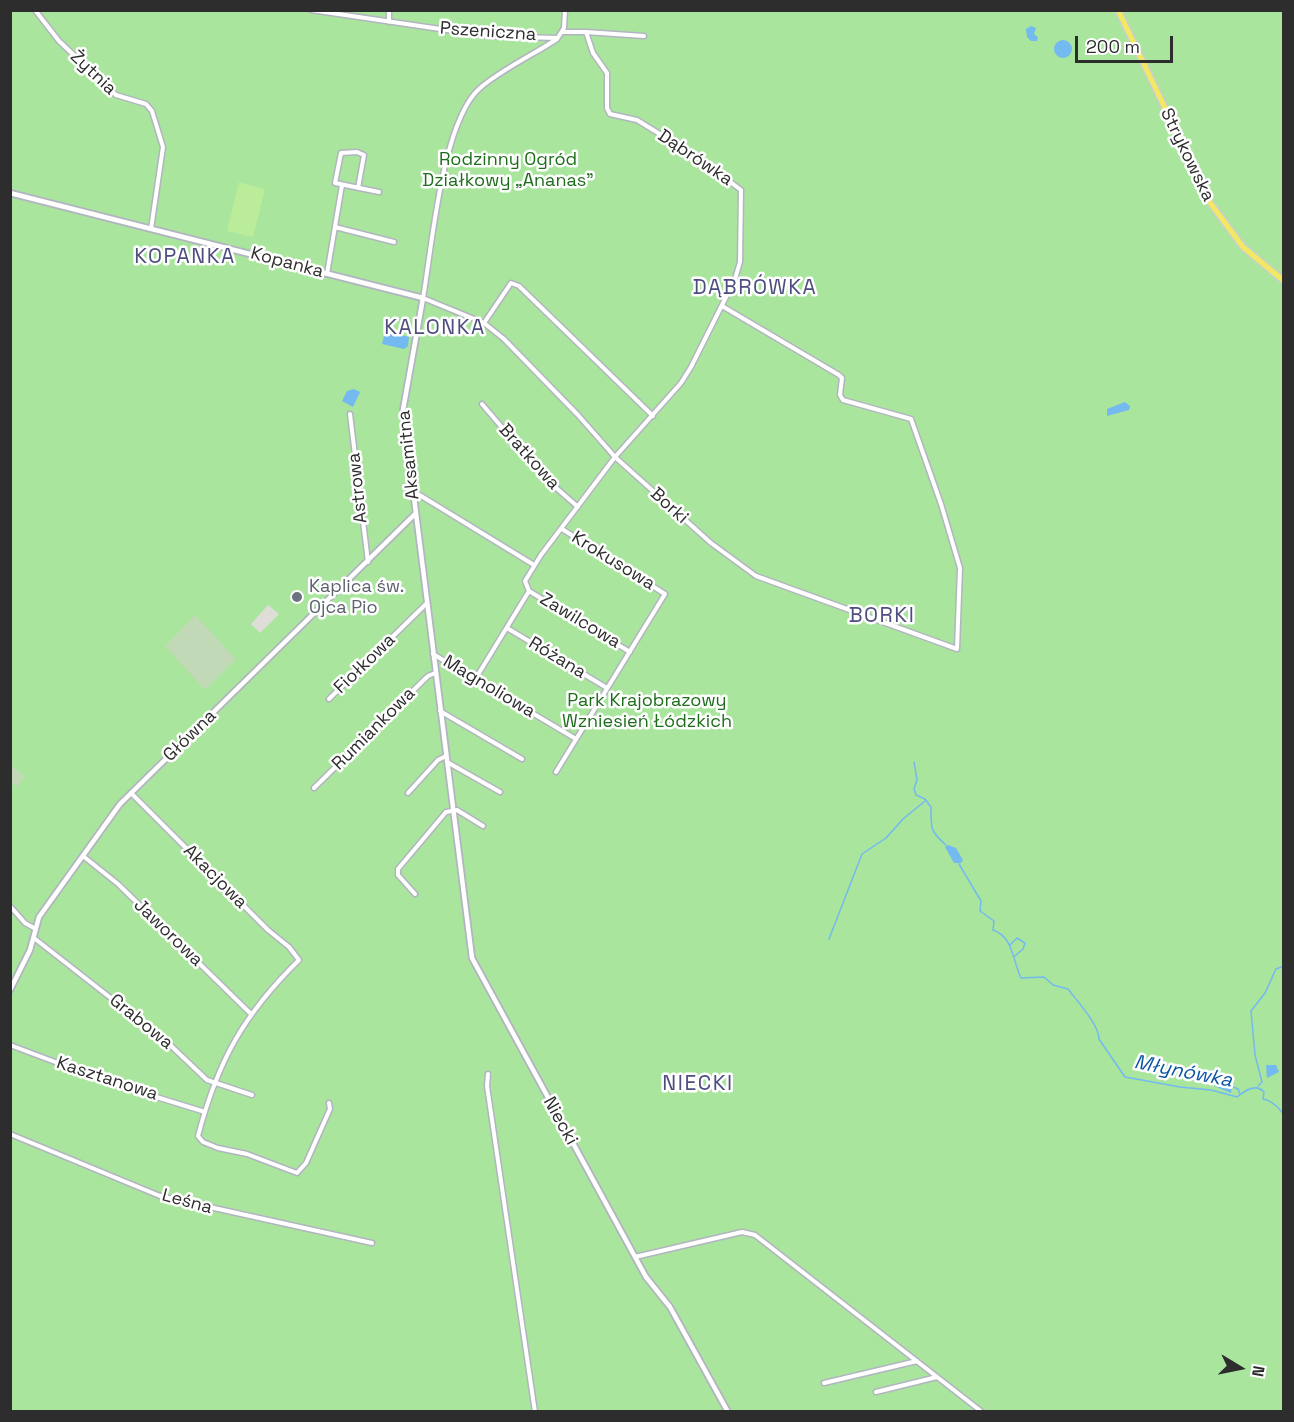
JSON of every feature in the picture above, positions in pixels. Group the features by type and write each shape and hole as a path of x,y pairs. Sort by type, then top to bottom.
{"main road":[{"name":"Strykowska","path":"1118,10 1213,208 1243,247 1284,280"}],"street":[{"name":"Żytnia","path":"35,10 59,41 116,95 146,104 152,111 163,147 151,229"},
{"name":"Pszeniczna","path":"311,10 488,36 550,36 557,39"},
{"path":"389,10 389,22"},
{"path":"565,10 563,32 645,36"},
{"name":"Aksamitna","path":"453,810 403,405 423,298 438,198 463,108 481,87 557,39 563,32"},
{"name":"Dąbrówka","path":"534,565 615,457 681,383 722,306 740,262 741,190 639,121 609,113 607,73 594,53 586,32"},
{"path":"358,188 364,158 362,153 340,153 335,183 342,185 379,192"},
{"path":"327,274 342,185"},
{"name":"Kopanka","path":"10,193 423,298"},
{"path":"335,227 394,242"},
{"path":"484,323 511,283 519,286 653,416"},
{"name":"Borki","path":"423,298 484,323 525,359 615,457 711,543 756,576 957,649 960,568 941,504 911,419 843,400 840,395 842,378 839,375 722,306"},
{"name":"Bratkowa","path":"482,404 546,479 578,507"},
{"name":"Astrowa","path":"350,414 368,563"},
{"path":"413,491 534,565 525,581 529,591 476,678"},
{"name":"Główna","path":"34,928 39,917 111,816 131,794 368,563 415,514"},
{"name":"Krokusowa","path":"562,529 665,594 630,652"},
{"name":"Zawilcowa","path":"529,591 630,652"},
{"name":"Fiołkowa","path":"329,699 426,604"},
{"name":"Różana","path":"507,628 607,688"},
{"path":"556,772 630,652"},
{"name":"Magnoliowa","path":"433,654 576,739"},
{"name":"Rumiankowa","path":"314,788 428,676 435,673"},
{"path":"440,711 522,759"},
{"path":"408,794 438,760 446,759 500,792"},
{"name":"Akacjowa","path":"131,794 268,930 289,947 299,960 250,1013"},
{"path":"415,894 398,875 398,868 446,812 453,810 483,826"},
{"name":"Niecki","path":"453,810 473,963 646,1277 670,1307 728,1412"},
{"name":"Jaworowa","path":"83,856 118,884 250,1013"},
{"path":"10,906 25,923 34,928 34,938 10,990"},
{"name":"Grabowa","path":"34,938 167,1042 207,1080 252,1095"},
{"path":"250,1013 226,1055 205,1112 198,1136 203,1142 297,1173 304,1167 311,1153 330,1109 329,1103"},
{"name":"Kasztanowa","path":"10,1045 111,1083 146,1091 205,1112"},
{"path":"488,1074 487,1086 535,1412"},
{"name":"Leśna","path":"10,1134 160,1196 372,1244"},
{"path":"635,1257 746,1232 755,1235 982,1412"},
{"path":"824,1383 918,1361"},
{"path":"876,1392 938,1377"}],"green space":[{"name":"Park Krajobrazowy Wzniesień Łódzkich","path":"11,11 1283,11 1283,1411 11,1411"},
{"path":"239,182 265,189 253,237 227,231"},
{"path":"195,615 236,659 205,690 165,646"},
{"path":"12,766 25,776 17,787 11,782"}],"shaded area":[{"path":"268,605 279,614 260,633 251,624"}],"water":[{"path":"1031,26 1036,28 1034,34 1038,37 1037,41 1031,41 1027,37 1026,29"},
{"path":"1063,40 1069,43 1072,49 1069,55 1063,58 1057,55 1054,49 1057,43"},
{"path":"389,332 409,337 408,346 404,349 382,344 384,336"},
{"path":"354,389 360,392 353,407 342,401 347,391"},
{"path":"1125,402 1130,406 1129,410 1107,416 1107,409"},
{"path":"948,845 956,848 963,860 961,863 954,863 945,847"},
{"path":"1266,1065 1276,1065 1279,1072 1267,1078"},
{"path":"1233,1082 1231,1093 1214,1086 1218,1083"}],"waterway":[{"name":"Młynówka","path":"914,762 917,780 914,789 916,795 925,799 931,807 932,829 946,845"},
{"path":"829,939 862,854 886,838 903,819 925,801"},
{"name":"Młynówka","path":"959,864 981,901 980,911 994,921 993,930 1000,933 1009,944 1021,978 1044,977 1053,985 1068,989 1092,1020 1099,1039 1125,1077 1211,1090 1237,1097 1247,1090 1257,1088 1264,1092 1263,1099 1275,1105 1284,1116"},
{"name":"Młynówka","path":"1010,945 1017,938 1025,943 1023,949 1015,956"},
{"path":"1258,1086 1262,1082 1255,1055 1251,1011 1265,993 1276,969 1284,966"},
{"path":"1233,1087 1238,1089 1240,1094"}],"place":[{"name":"Kaplica św. Ojca Pio","path":"297,597"}],"district":[{"name":"KOPANKA","path":"185,257"},
{"name":"DĄBRÓWKA","path":"755,288"},
{"name":"KALONKA","path":"435,328"},
{"name":"BORKI","path":"882,616"},
{"name":"NIECKI","path":"698,1084"}],"park label":[{"name":"Rodzinny Ogród Działkowy „Ananas”","path":"508,170"}]}
